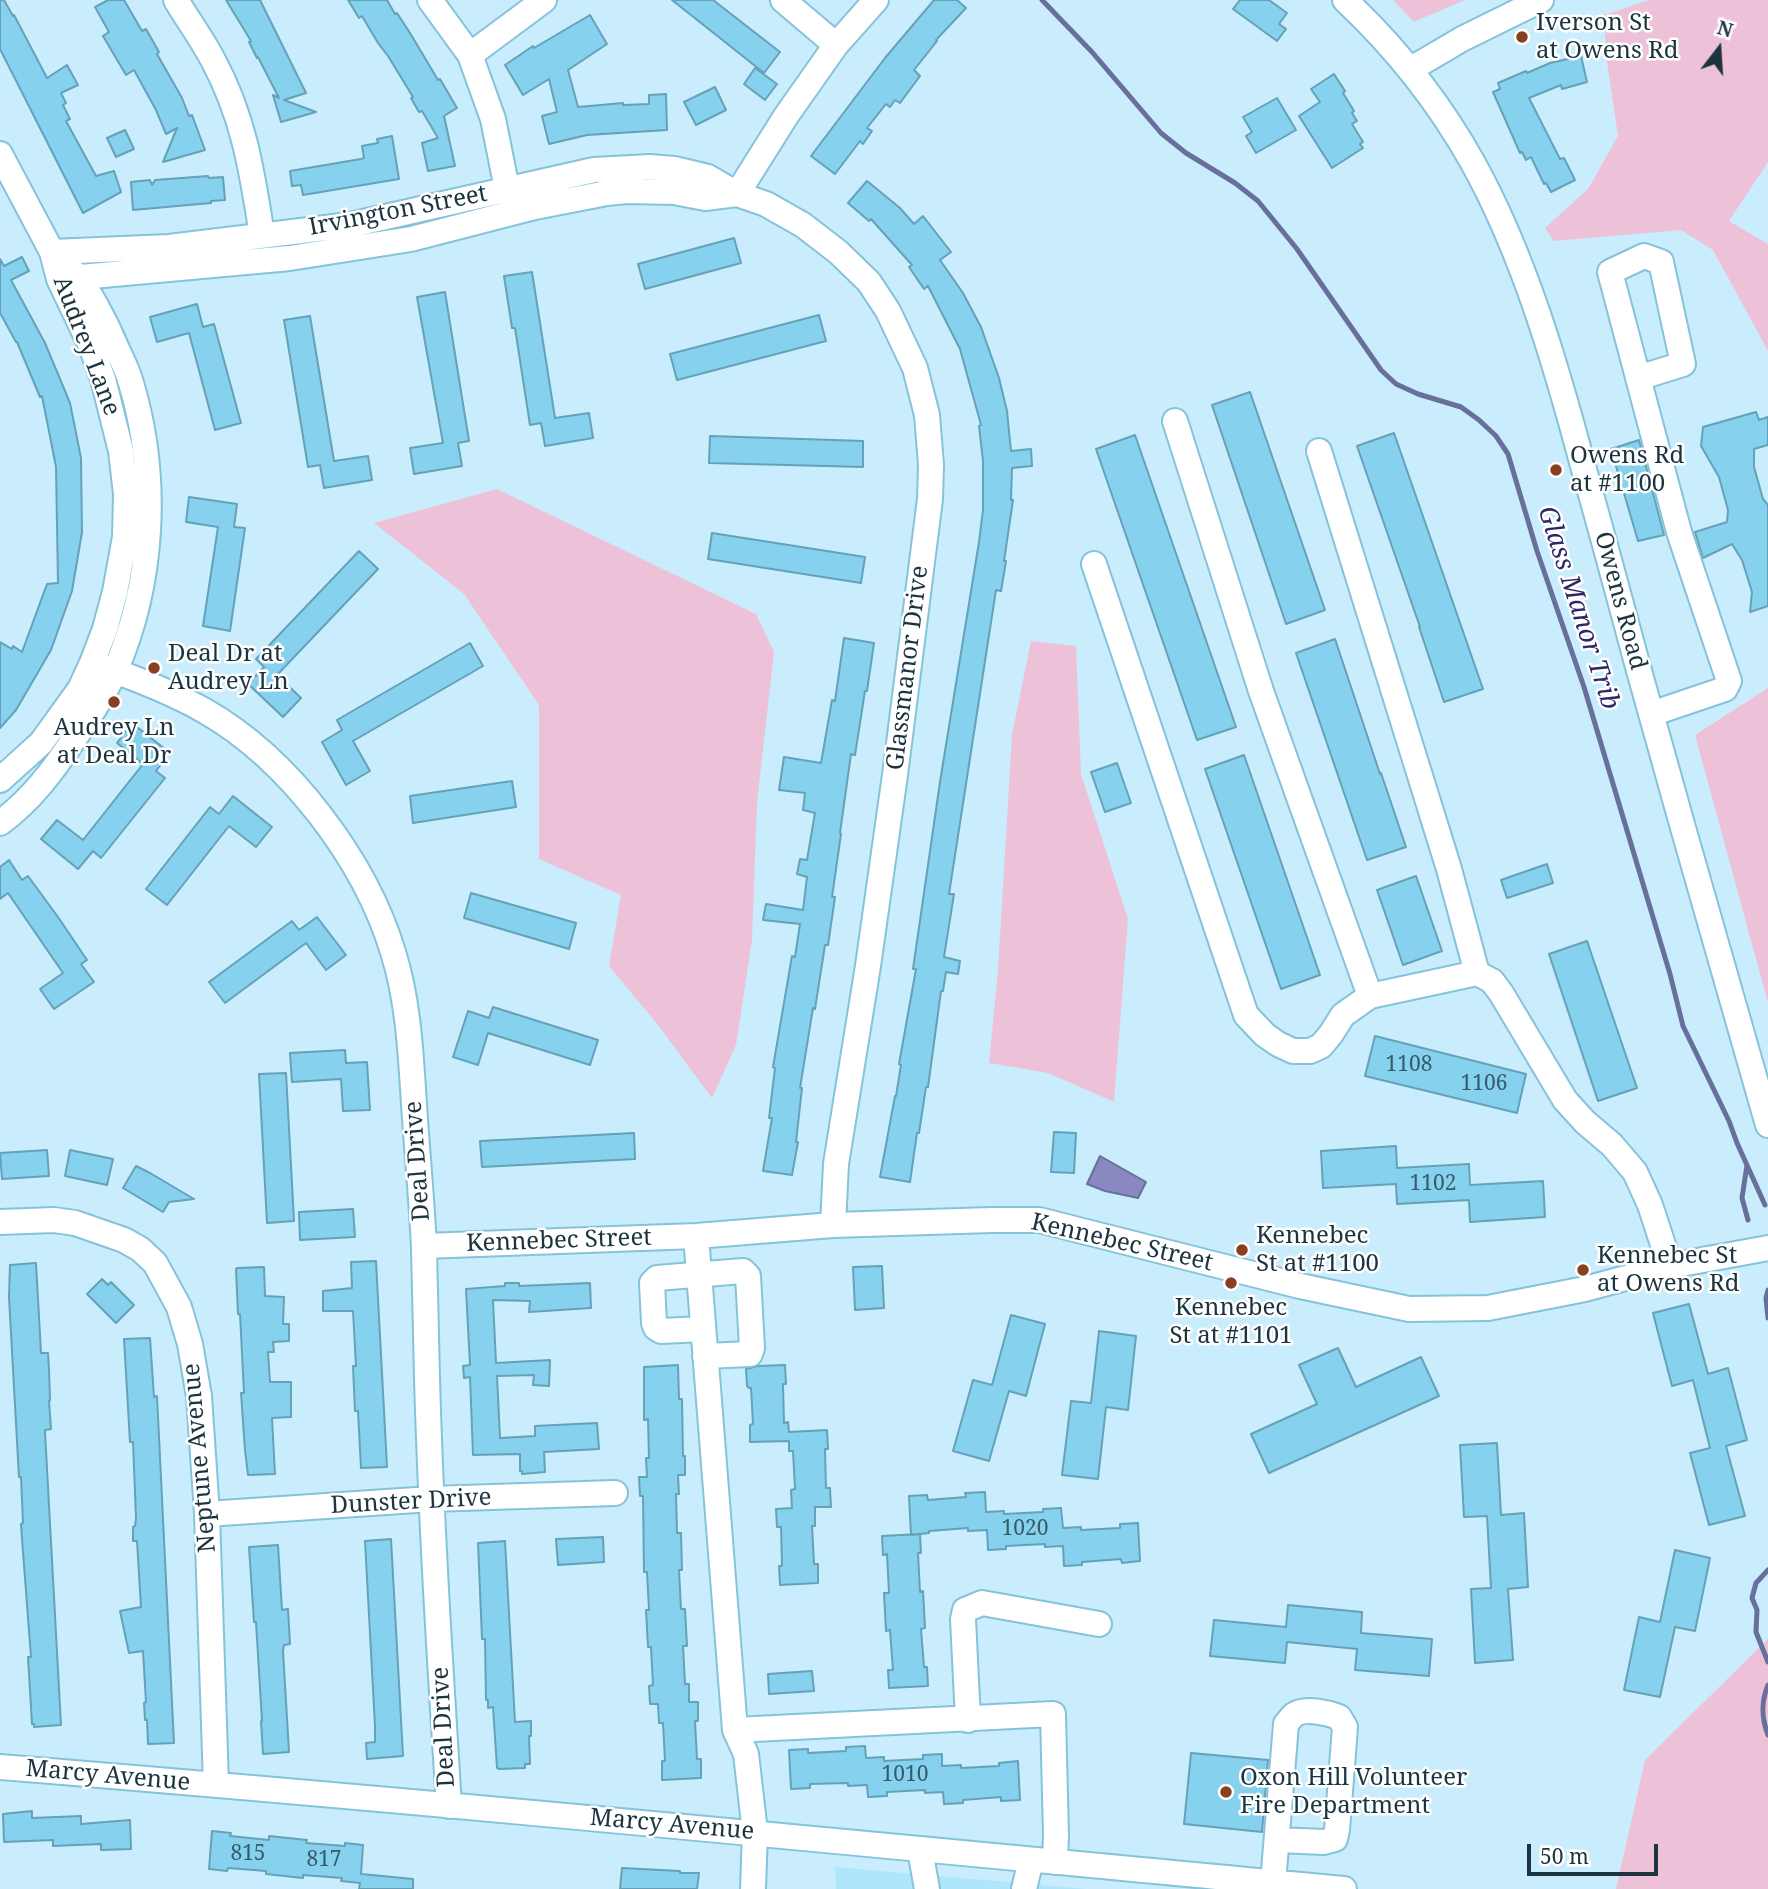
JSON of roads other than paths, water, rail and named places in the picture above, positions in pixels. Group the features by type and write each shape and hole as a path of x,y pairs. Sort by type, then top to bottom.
{"street":[{"path":"176,0 213,60 238,116 250,158 262,235"},
{"path":"430,0 470,55 492,119 507,189"},
{"path":"470,55 544,0"},
{"path":"783,0 836,45"},
{"path":"737,194 786,116 836,45 876,0"},
{"name":"Owens Road","path":"1345,0 1373,26 1411,69 1473,163 1503,225 1540,322 1573,429 1768,1125"},
{"path":"1411,69 1462,39 1541,0"},
{"name":"Audrey Lane","path":"0,154 52,252 69,277 103,379 121,452 126,494 125,537 106,629 103,667 94,710 36,791 1,819"},
{"name":"Irvington Street","path":"52,252 169,247 262,235 411,239 579,198 650,167 674,169 708,177 737,194"},
{"name":"Irvington Street","path":"69,277 290,258 426,209 507,189 593,170 626,179"},
{"name":"Glassmanor Drive","path":"737,194 766,204 803,225 838,252 869,282 888,310 915,368 927,415 931,465 930,499 872,939 836,1164 833,1225"},
{"path":"1638,378 1683,364 1661,262 1644,256 1610,272 1638,378 1679,532 1729,681 1725,689 1651,714"},
{"path":"1175,421 1261,691 1370,996"},
{"path":"1319,451 1450,869 1477,973"},
{"path":"1094,564 1246,1015 1278,1044 1293,1051 1310,1051 1321,1046 1343,1015 1370,996 1477,973 1492,981 1565,1100 1585,1122 1612,1144 1635,1172 1650,1205 1670,1266"},
{"name":"Audrey Lane","path":"0,780 41,744 80,689 103,667"},
{"name":"Deal Drive","path":"103,667 207,712 252,743 282,771 349,858 374,903 393,951 405,998 424,1246 430,1499 449,1806"},
{"name":"Neptune Avenue","path":"0,1222 54,1220 75,1223 124,1240 140,1249 155,1263 180,1307 199,1396 207,1514 216,1784"},
{"name":"Kennebec Street","path":"424,1246 696,1236 833,1225 1039,1220 1300,1286 1409,1310 1500,1306 1592,1288 1670,1266 1768,1248"},
{"path":"696,1236 735,1730 746,1754 755,1832 754,1889"},
{"path":"703,1329 661,1331 656,1328 652,1283 657,1278 743,1271 748,1276 752,1348 750,1354 705,1356"},
{"name":"Dunster Drive","path":"207,1514 430,1499 615,1493"},
{"path":"968,1720 963,1619 965,1611 982,1603 1099,1624"},
{"path":"1273,1883 1286,1724 1294,1714 1303,1711 1329,1713 1339,1717 1345,1727 1338,1830 1335,1839 1324,1842 1277,1840"},
{"path":"735,1730 1053,1714 1056,1835 1024,1889"},
{"name":"Marcy Avenue","path":"0,1767 755,1832 1043,1861 1186,1882 1273,1883 1344,1889"},
{"path":"920,1850 927,1889"}],"waterway":[{"name":"Glass Manor Trib","path":"1042,0 1092,52 1161,133 1258,201 1297,249 1381,370 1396,384 1461,407 1496,436 1508,454 1537,551 1584,687 1683,1026 1729,1121 1765,1205"},
{"path":"1747,1165 1742,1198 1748,1220"},
{"path":"1768,1290 1768,1318"},
{"path":"1768,1570 1756,1583 1752,1598 1757,1610 1756,1632 1768,1662"},
{"path":"1768,1685 1763,1710 1768,1735"}],"place":[{"name":"Iverson St at Owens Rd","path":"1522,37"},
{"name":"Owens Rd at #1100","path":"1556,470"},
{"name":"Deal Dr at Audrey Ln","path":"154,668"},
{"name":"Audrey Ln at Deal Dr","path":"114,702"},
{"name":"Kennebec St at #1100","path":"1242,1250"},
{"name":"Kennebec St at Owens Rd","path":"1583,1270"},
{"name":"Kennebec St at #1101","path":"1231,1283"},
{"name":"Oxon Hill Volunteer Fire Department","path":"1226,1792"}]}
